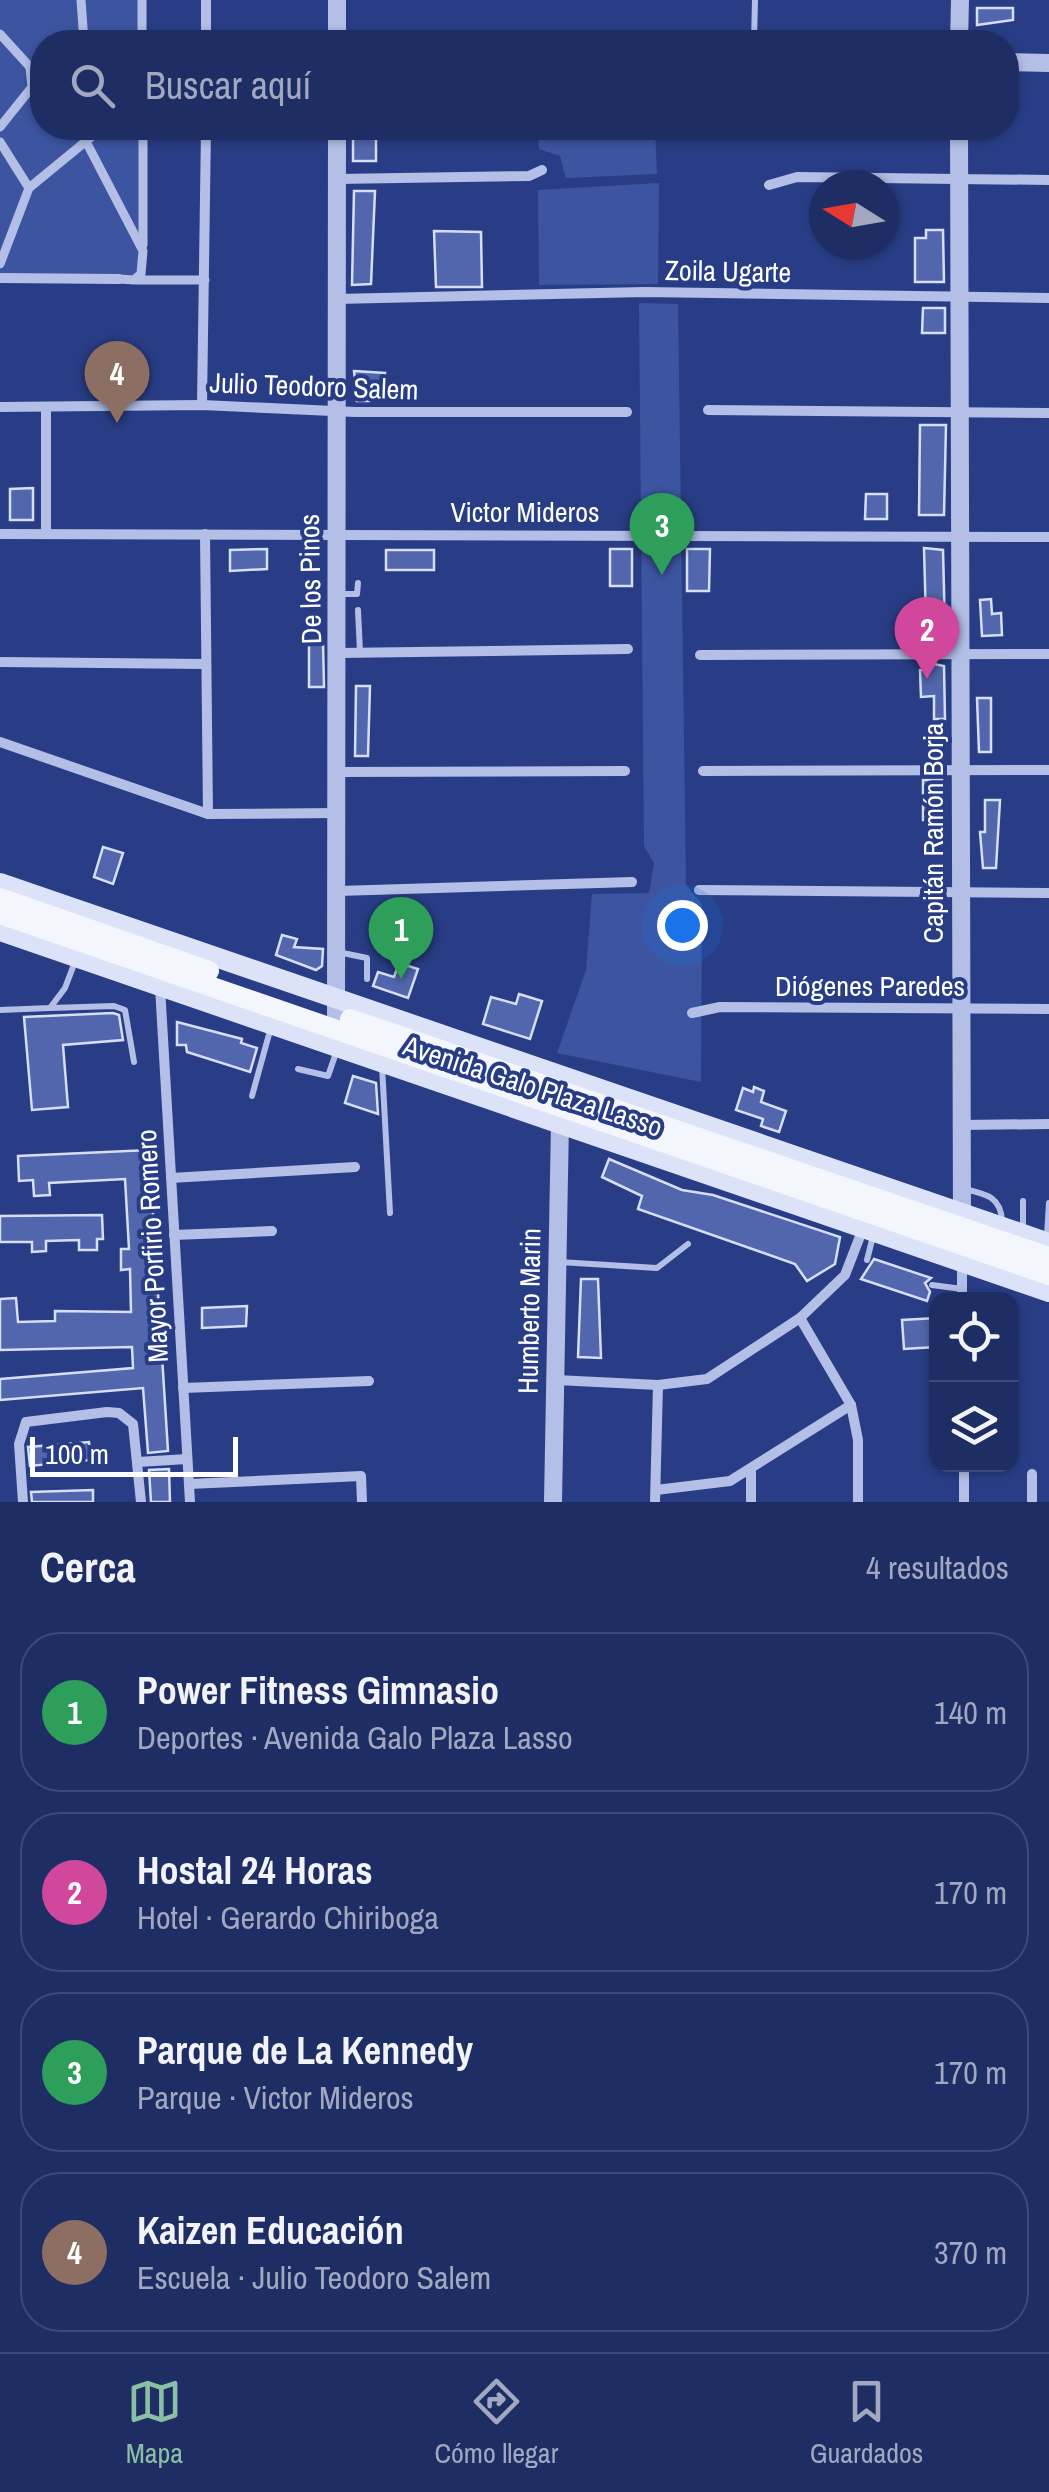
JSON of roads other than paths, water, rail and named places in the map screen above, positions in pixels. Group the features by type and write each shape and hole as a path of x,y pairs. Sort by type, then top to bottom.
{"main road":[{"name":"Avenida Galo Plaza Lasso","path":"0,883 336,1023 382,1065 560,1122 868,1233 1048,1247"},
{"name":"Avenida Galo Plaza Lasso","path":"0,898 336,1023"},
{"name":"Avenida Galo Plaza Lasso","path":"0,914 336,1023 962,1238 1049,1275"},
{"name":"Avenida Galo Plaza Lasso","path":"0,931 271,1026 336,1023"},
{"name":"Avenida Galo Plaza Lasso","path":"962,1238 1013,1231 1048,1247"},
{"name":"Avenida Galo Plaza Lasso","path":"962,1238 1049,1292"}],"street":[{"path":"81,0 83,29"},
{"path":"142,0 142,30"},
{"path":"206,0 206,30"},
{"path":"337,0 337,30"},
{"path":"959,30 960,0"},
{"path":"0,34 30,67"},
{"path":"1019,63 1049,64"},
{"path":"0,127 30,90"},
{"path":"134,280 143,270 143,140"},
{"path":"202,405 206,140"},
{"name":"De los Pinos","path":"336,1023 337,140"},
{"name":"Capitán Ramón Borja","path":"959,140 962,1292"},
{"path":"0,264 29,188 88,141 143,251"},
{"path":"0,142 29,188"},
{"path":"337,180 529,176 542,170"},
{"path":"769,185 797,177 1049,180"},
{"path":"0,278 205,280"},
{"name":"Zoila Ugarte","path":"337,299 645,292 960,300 1049,298"},
{"name":"Julio Teodoro Salem","path":"0,408 202,405 627,412"},
{"path":"46,408 46,534"},
{"path":"708,410 1049,413"},
{"name":"Victor Mideros","path":"0,534 960,539 1049,536"},
{"path":"205,534 208,814"},
{"path":"338,653 628,649"},
{"path":"700,655 1049,654"},
{"path":"0,662 206,664"},
{"path":"0,742 208,814 337,813"},
{"path":"703,770 1049,770"},
{"path":"338,772 625,771"},
{"path":"338,891 632,882"},
{"path":"699,890 1049,893"},
{"name":"Mayor Porfirio Romero","path":"160,987 190,1502"},
{"name":"Diógenes Paredes","path":"692,1013 720,1007 1049,1009"},
{"name":"Humberto Marin","path":"553,1502 560,1122"},
{"path":"962,1125 1049,1124"},
{"path":"171,1178 355,1167"},
{"path":"174,1235 272,1231"},
{"path":"556,1380 658,1385 707,1378 800,1318 846,1275 868,1233"},
{"path":"800,1318 851,1405 858,1440 858,1502"},
{"path":"183,1388 369,1381"},
{"path":"658,1385 656,1496 730,1481 751,1472 851,1405"},
{"path":"24,1502 19,1434 33,1418 120,1414 133,1424 142,1502"},
{"path":"138,1462 187,1459"},
{"path":"751,1472 751,1502"},
{"path":"964,1472 964,1502"},
{"path":"1032,1474 1032,1502"},
{"path":"189,1484 360,1476 362,1502"}],"lane":[{"path":"754,0 754,30"},
{"path":"338,594 357,594 358,582"},
{"path":"358,610 360,652"},
{"path":"336,952 367,958 367,979"},
{"path":"50,1008 65,988 77,958"},
{"path":"0,1010 114,1006 125,1010 134,1062"},
{"path":"298,1069 328,1076 336,1023"},
{"path":"252,1096 271,1026"},
{"path":"382,1065 390,1213"},
{"path":"962,1189 994,1198 1013,1231"},
{"path":"1013,1231 1023,1200"},
{"path":"1048,1203 1048,1247"},
{"path":"868,1233 868,1260"},
{"path":"558,1262 657,1268 688,1244"},
{"path":"932,1285 955,1292"}],"place":[{"name":"Kaizen Educación","path":"117,423"},
{"name":"Parque de La Kennedy","path":"662,575"},
{"name":"Hostal 24 Horas","path":"927,679"},
{"name":"Power Fitness Gimnasio","path":"401,979"}]}
